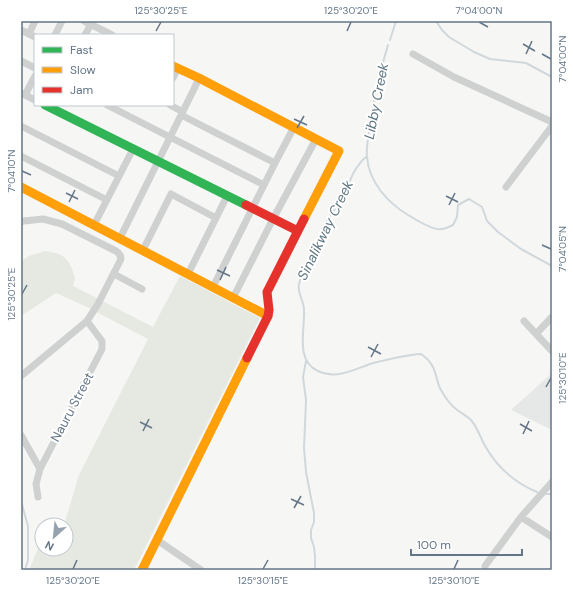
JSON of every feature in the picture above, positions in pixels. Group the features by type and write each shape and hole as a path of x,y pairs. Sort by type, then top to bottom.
{"street":[{"path":"21,30 32,35 35,21"},
{"path":"56,34 62,21"},
{"path":"85,34 87,23 109,34"},
{"path":"413,54 454,78 552,122"},
{"path":"21,61 34,68"},
{"path":"142,570 268,316 270,311 266,299 267,292 339,151 175,67"},
{"path":"34,78 23,94 34,100"},
{"path":"120,238 198,78"},
{"path":"47,106 298,231"},
{"path":"109,106 264,185"},
{"path":"172,106 275,163"},
{"path":"21,126 119,176"},
{"path":"506,187 552,126"},
{"path":"213,287 294,128"},
{"path":"233,298 316,139"},
{"path":"94,225 133,149"},
{"path":"21,156 106,200"},
{"path":"21,187 268,316"},
{"path":"143,250 171,194 216,218"},
{"path":"188,274 227,196"},
{"path":"21,222 43,219 62,224 116,251 121,257 120,264 88,321 21,376"},
{"path":"114,274 142,288"},
{"path":"536,334 552,317"},
{"name":"Nauru Street","path":"38,497 36,484 40,469 102,349 102,341 88,321"},
{"path":"524,322 552,351"},
{"path":"21,435 40,469"},
{"path":"485,566 521,517 552,482"},
{"path":"521,517 552,537"},
{"path":"157,540 201,570"}],"shaded area":[{"path":"45,251 58,254 66,258 71,266 75,278 73,286 153,327 180,276 260,318 134,570 29,570 34,557 74,557 74,517 66,517 79,475 148,339 87,307 56,293 21,316 21,261 29,256"},
{"path":"552,373 552,430 511,410"}],"waterway":[{"name":"Libby Creek","path":"390,40 396,21"},
{"path":"436,21 449,37 474,52 490,59 526,63 552,77"},
{"name":"Libby Creek","path":"388,45 374,99 367,151 368,166 371,175 380,190 386,198 400,210 424,224 438,229 453,225 457,217 458,205 469,199 482,207 487,221 498,232 521,249 552,266"},
{"name":"Sinalikway Creek","path":"367,156 358,165 340,201 324,225 317,245 300,279 299,291 304,310 303,344 306,360 318,371 339,374 353,371 373,363 409,355 421,354 432,365 440,388 447,400 471,420 494,460 514,479 537,492"},
{"path":"306,361 303,377 306,400 304,448 306,472 314,513 311,538 314,547 315,570"},
{"name":"Sinalikway Creek","path":"546,494 552,494"},
{"path":"21,501 28,526 28,560 25,570"}],"traffic: fast":[{"path":"47,106 246,205"}],"traffic: slow":[{"path":"174,66 339,151 304,219"},
{"path":"21,187 268,316"},
{"path":"142,570 247,358"}],"traffic: jam":[{"path":"246,205 298,231"},
{"path":"247,358 268,316 269,310 267,292 304,219"}]}
